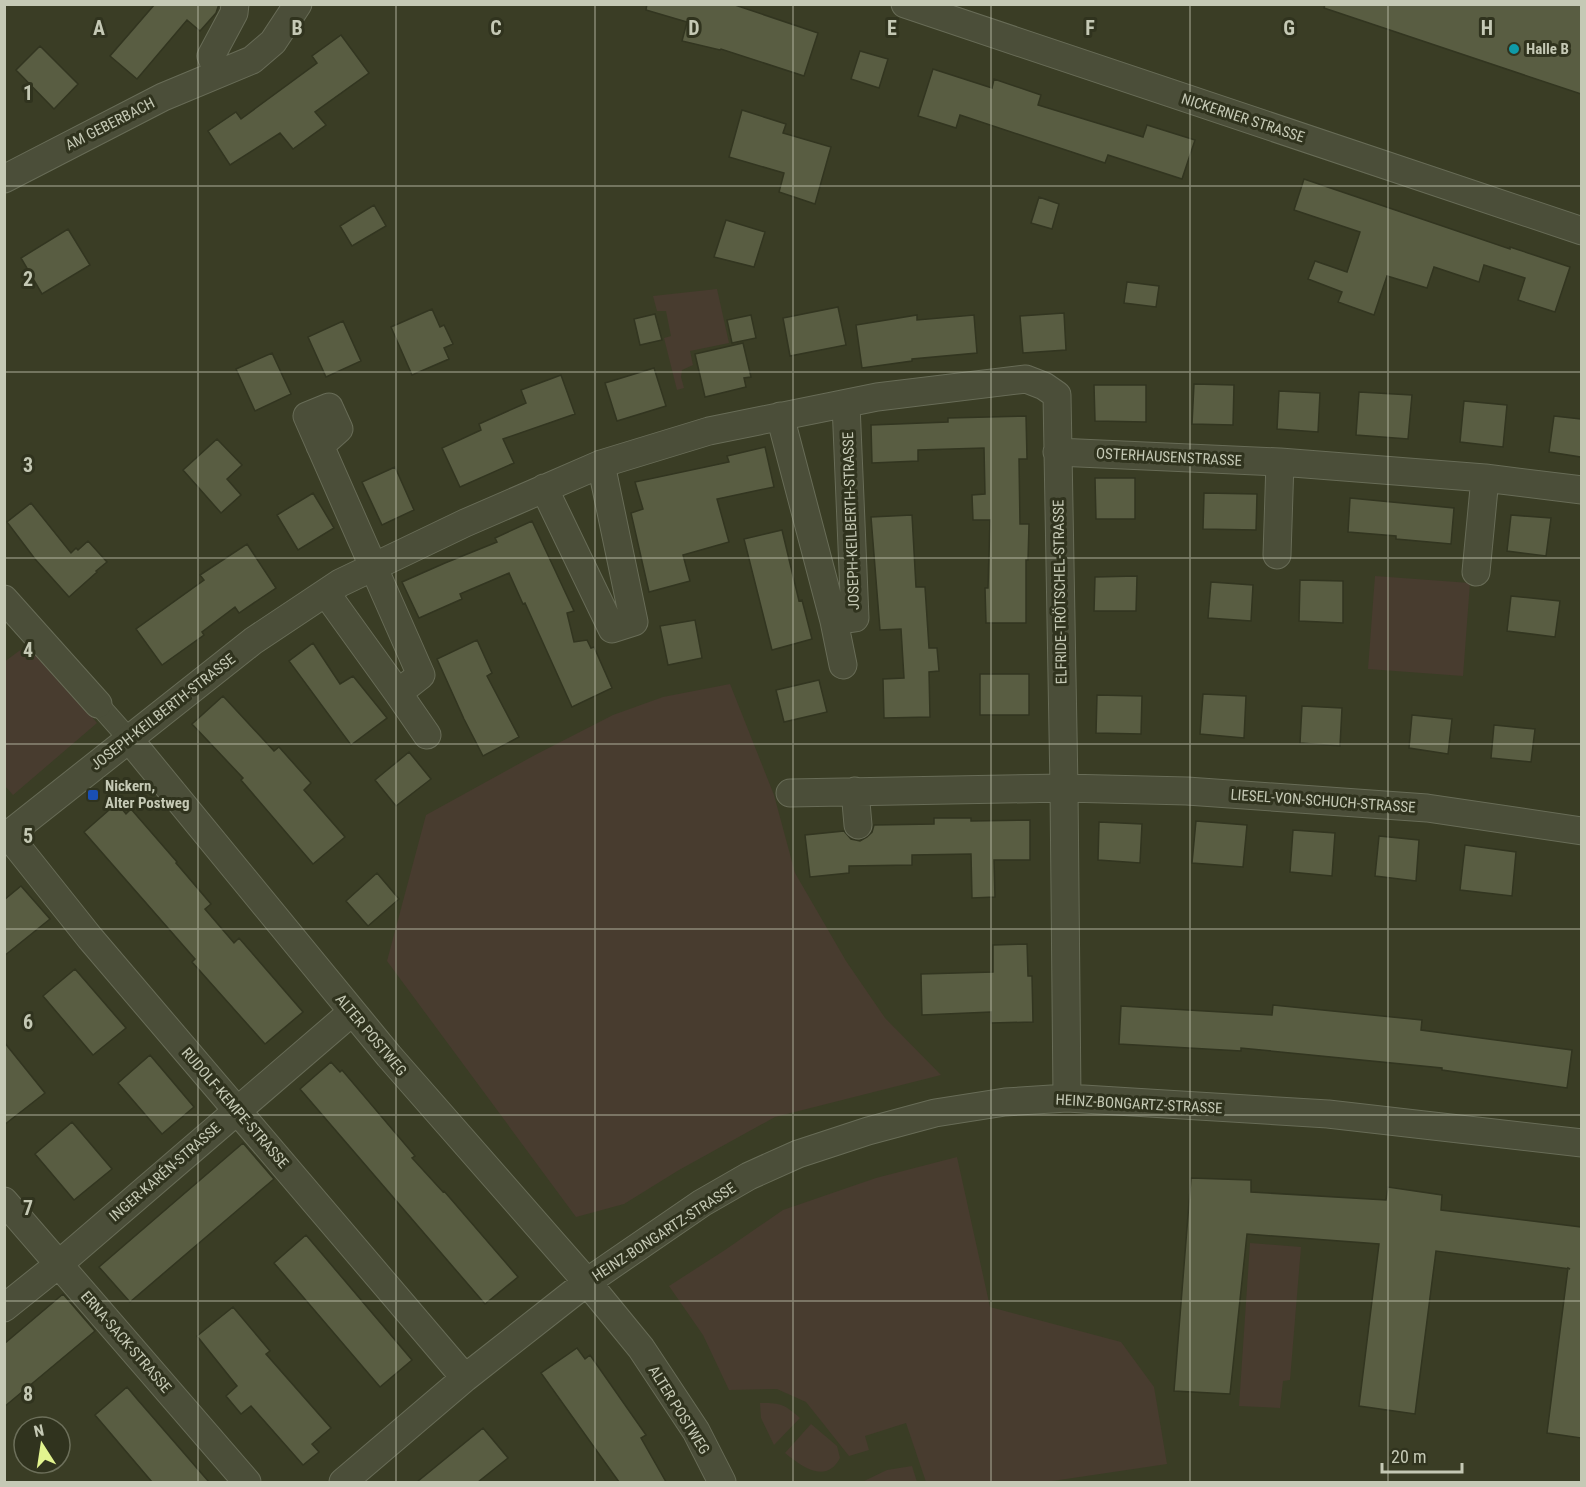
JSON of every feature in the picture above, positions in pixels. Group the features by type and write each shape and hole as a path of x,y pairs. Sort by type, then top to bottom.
{"street":[{"path":"218,73 211,56 234,13 235,4"},
{"name":"AM GEBERBACH","path":"4,179 163,97 252,60 273,42 298,4"},
{"name":"NICKERNER STRASSE","path":"905,4 1581,231"},
{"name":"JOSEPH-KEILBERTH-STRASSE","path":"6,837 252,641 340,583 465,523 601,464 709,431 877,397 1026,380 1044,386 1057,396"},
{"name":"ELFRIDE-TRÖTSCHEL-STRASSE","path":"1057,396 1064,788 1066,1098"},
{"name":"JOSEPH-KEILBERTH-STRASSE","path":"834,621 855,618 846,404"},
{"name":"JOSEPH-KEILBERTH-STRASSE","path":"780,416 834,621 843,665"},
{"path":"320,446 422,675 398,693"},
{"name":"OSTERHAUSENSTRASSE","path":"1057,452 1280,462 1485,478 1581,490"},
{"path":"1276,555 1280,462"},
{"path":"544,488 612,629 634,622 601,464"},
{"path":"1476,572 1485,478"},
{"path":"326,593 427,735"},
{"name":"ALTER POSTWEG","path":"4,599 129,739 352,1012 587,1282 641,1348 696,1431 722,1482"},
{"path":"790,793 1064,788"},
{"name":"LIESEL-VON-SCHUCH-STRASSE","path":"1064,788 1187,791 1427,808 1581,831"},
{"path":"855,791 858,825"},
{"name":"RUDOLF-KEMPE-STRASSE","path":"6,837 465,1378"},
{"name":"INGER-KARÉN-STRASSE","path":"4,1308 59,1264 352,1012"},
{"name":"HEINZ-BONGARTZ-STRASSE","path":"342,1482 465,1378 587,1282 702,1203 749,1176 798,1154 868,1131 935,1113 1005,1102 1066,1098 1328,1114 1581,1143"},
{"name":"ERNA-SACK-STRASSE","path":"4,1201 247,1482"}],"shaded area":[{"path":"717,289 729,343 690,351 693,365 682,370 684,388 677,390 664,338 671,336 666,311 657,311 653,296"},
{"path":"1375,576 1470,583 1463,676 1368,669"},
{"path":"30,643 97,723 13,795 5,786 4,662"},
{"path":"730,684 774,795 795,873 846,961 885,1018 941,1075 775,1117 679,1170 624,1204 576,1217 387,961 426,815 613,715 663,697"},
{"path":"957,1157 990,1307 1121,1342 1154,1387 1167,1464 1046,1482 926,1482 906,1423 865,1436 869,1450 849,1456 806,1402 777,1389 729,1390 703,1335 669,1286 783,1210 876,1178"},
{"path":"1250,1243 1301,1247 1290,1380 1283,1381 1280,1408 1239,1406"},
{"path":"760,1403 782,1405 800,1418 774,1445 761,1418"},
{"path":"811,1424 837,1446 840,1458 828,1470 821,1472 813,1470 798,1463 785,1453"},
{"path":"912,1466 917,1482 862,1482 887,1470"}],"building":[{"path":"155,4 219,4 216,13 200,31 187,20 137,79 110,56"},
{"path":"647,4 732,4 818,33 804,76 721,49 682,41 687,22 646,10"},
{"name":"Halle B","path":"1325,4 1581,4 1581,94 1324,8"},
{"path":"341,35 369,73 315,112 326,125 293,149 280,133 230,165 208,131 236,112 241,119 317,63 312,56"},
{"path":"40,46 78,84 54,109 16,70"},
{"path":"860,51 888,59 879,88 851,79"},
{"path":"933,69 992,88 994,79 1041,95 1038,105 1143,137 1147,125 1195,140 1182,179 1108,155 1105,163 960,115 956,128 918,116"},
{"path":"742,110 786,124 783,133 831,147 815,204 779,192 784,173 729,157"},
{"path":"1304,179 1570,267 1555,312 1518,300 1525,278 1484,265 1479,282 1434,267 1427,288 1387,276 1374,315 1338,302 1342,292 1308,279 1315,261 1347,272 1360,232 1294,210"},
{"path":"1039,197 1059,204 1052,229 1031,223"},
{"path":"374,205 386,226 352,246 340,226"},
{"path":"726,220 765,232 754,267 714,257"},
{"path":"68,229 90,265 42,294 21,258"},
{"path":"1127,282 1159,286 1156,307 1124,303"},
{"path":"838,307 846,345 790,356 783,318"},
{"path":"432,309 440,327 444,325 453,344 444,348 449,359 412,375 391,327"},
{"path":"1064,313 1066,350 1023,353 1020,316"},
{"path":"655,314 662,340 640,345 634,319"},
{"path":"751,315 756,338 732,343 727,320"},
{"path":"917,315 917,320 974,315 977,353 912,359 912,361 862,368 856,325"},
{"path":"343,321 361,361 326,377 308,337"},
{"path":"743,343 751,377 744,378 746,387 705,397 695,354"},
{"path":"272,353 291,394 255,411 236,369"},
{"path":"654,368 666,406 617,421 605,383"},
{"path":"561,375 575,414 503,439 514,463 460,487 442,448 481,430 479,424 526,403 521,390"},
{"path":"1194,384 1234,385 1233,425 1192,424"},
{"path":"1094,385 1146,385 1146,422 1095,421"},
{"path":"1279,391 1320,393 1318,432 1277,429"},
{"path":"1359,392 1412,395 1408,439 1356,435"},
{"path":"1464,401 1507,405 1503,447 1460,442"},
{"path":"1026,416 1027,459 1019,459 1020,524 1029,524 1028,560 1026,560 1026,623 986,623 985,588 988,588 990,520 973,520 972,495 985,494 984,448 918,450 918,461 872,463 871,425 948,422 948,418"},
{"path":"1554,416 1581,419 1581,457 1549,452"},
{"path":"217,439 242,465 227,479 241,495 221,513 183,470"},
{"path":"765,447 774,487 717,499 729,542 683,555 690,581 649,592 631,513 643,509 635,482 729,462 727,456"},
{"path":"395,467 414,510 382,525 362,482"},
{"path":"1095,478 1135,478 1135,519 1096,519"},
{"path":"313,493 334,528 298,550 277,515"},
{"path":"1204,493 1257,494 1256,530 1203,529"},
{"path":"1350,498 1454,508 1451,544 1348,532"},
{"path":"31,503 71,553 88,541 107,562 69,597 35,559 7,522"},
{"path":"912,515 916,587 925,587 929,648 937,648 939,671 929,672 930,717 884,718 883,679 904,678 901,629 880,630 871,517"},
{"path":"1511,515 1551,518 1546,556 1507,551"},
{"path":"532,521 574,611 567,613 574,642 587,640 591,648 594,647 612,688 572,707 509,573 460,594 462,599 419,618 402,582 497,542 495,538"},
{"path":"782,530 799,601 802,600 812,639 772,650 744,539"},
{"path":"247,544 276,588 239,613 235,607 202,632 204,635 162,665 136,629 204,580 200,575"},
{"path":"1137,576 1136,611 1094,611 1095,577"},
{"path":"1300,580 1343,581 1343,623 1299,621"},
{"path":"1211,582 1253,585 1251,621 1208,618"},
{"path":"1511,596 1560,601 1555,637 1507,631"},
{"path":"695,620 702,658 668,665 660,626"},
{"path":"477,640 492,673 487,676 519,737 483,756 437,659"},
{"path":"313,643 340,684 353,676 387,718 351,745 289,661"},
{"path":"980,674 1029,674 1029,715 980,715"},
{"path":"819,680 827,712 784,722 776,690"},
{"path":"1203,694 1246,696 1244,738 1200,734"},
{"path":"1097,695 1142,696 1141,734 1096,733"},
{"path":"223,696 274,751 279,747 311,783 304,790 345,837 313,864 241,780 243,778 192,724"},
{"path":"1302,706 1342,708 1340,746 1300,743"},
{"path":"1412,715 1452,719 1448,754 1409,748"},
{"path":"1494,725 1535,729 1531,762 1491,758"},
{"path":"409,752 431,779 396,806 375,780"},
{"path":"117,803 126,814 131,809 211,904 205,909 234,943 239,938 303,1012 265,1044 192,962 195,959 84,832"},
{"path":"934,818 971,818 971,821 1030,820 1030,860 994,860 995,897 972,898 971,854 912,855 912,865 849,866 849,873 810,877 805,835 844,831 851,839 860,841 872,832 874,825 934,824"},
{"path":"1196,821 1247,825 1243,867 1192,863"},
{"path":"1099,822 1142,824 1140,863 1098,860"},
{"path":"1293,830 1335,833 1332,876 1290,872"},
{"path":"1379,836 1419,840 1416,881 1375,876"},
{"path":"1465,845 1516,852 1512,896 1460,890"},
{"path":"377,873 399,899 368,926 346,901"},
{"path":"21,886 50,919 4,956 4,900"},
{"path":"1027,944 1028,976 1032,976 1033,1022 991,1023 991,1012 922,1015 921,974 993,972 993,945"},
{"path":"75,969 126,1028 93,1055 43,996"},
{"path":"1273,1005 1422,1020 1421,1030 1572,1050 1567,1088 1442,1070 1442,1068 1241,1048 1241,1051 1119,1044 1121,1006 1272,1015"},
{"path":"4,1042 45,1093 4,1125"},
{"path":"150,1055 194,1107 162,1134 118,1083"},
{"path":"331,1062 340,1072 342,1070 415,1156 412,1158 444,1191 518,1277 485,1304 300,1089"},
{"path":"72,1122 112,1169 74,1200 35,1154"},
{"path":"243,1143 274,1179 130,1302 99,1267"},
{"path":"1191,1178 1251,1180 1251,1192 1386,1200 1388,1187 1442,1195 1441,1210 1581,1227 1581,1438 1547,1433 1568,1269 1436,1251 1415,1414 1359,1406 1379,1244 1247,1234 1230,1394 1174,1391"},
{"path":"306,1235 412,1360 380,1387 274,1263"},
{"path":"63,1294 95,1331 4,1407 4,1344"},
{"path":"233,1307 270,1351 266,1354 331,1428 312,1444 319,1452 303,1465 251,1406 241,1414 226,1396 237,1386 197,1336"},
{"path":"577,1348 585,1359 590,1355 646,1435 641,1438 666,1482 619,1482 541,1373"},
{"path":"127,1387 209,1482 152,1482 95,1415"},
{"path":"483,1428 508,1458 478,1482 417,1482"}],"place":[{"name":"Halle B","path":"1514,49"},
{"name":"Nickern, Alter Postweg","path":"93,795"}]}
